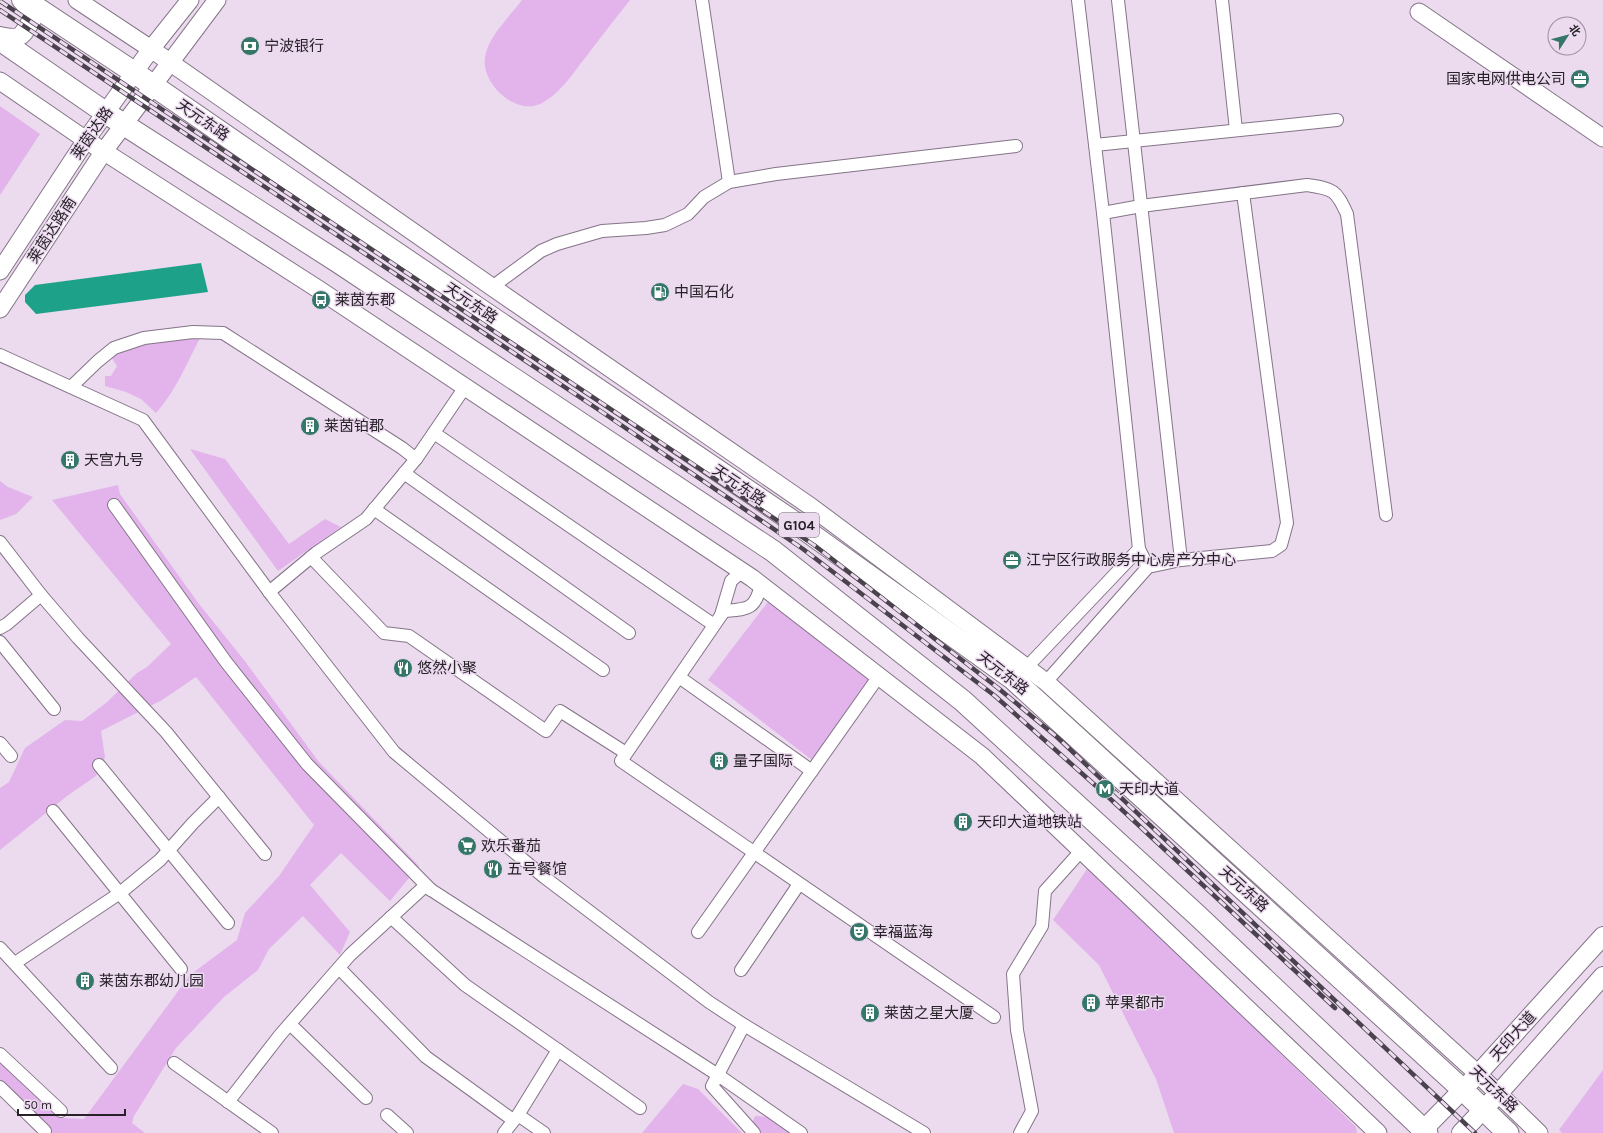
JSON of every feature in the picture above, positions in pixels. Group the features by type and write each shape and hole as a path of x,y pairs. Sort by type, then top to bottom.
{"highway":[{"name":"天元东路","path":"24,0 135,73 371,235 791,519 1014,679 1484,1109 1508,1133"},
{"name":"G104","path":"0,40 124,125 344,266 772,551 963,701 1198,916 1424,1132"}],"main road":[{"path":"0,36 16,38 21,36 33,18 31,11 21,0"},
{"name":"天印大道","path":"1424,1132 1603,936"},
{"name":"天印大道","path":"1461,1133 1499,1093 1603,976"}],"street":[{"name":"天元东路","path":"78,0 170,62 492,287 810,506 1046,682 1499,1093 1539,1133"},
{"name":"莱茵达路","path":"0,271 86,140 151,49 190,0"},
{"name":"莱茵达路南","path":"0,309 104,151 216,0"},
{"path":"702,0 729,182"},
{"path":"1078,0 1096,145 1139,548 1148,567"},
{"path":"1118,0 1181,560"},
{"path":"1222,0 1236,130"},
{"path":"1419,12 1603,138"},
{"path":"0,81 86,140 318,289 761,585 982,756 1378,1133"},
{"path":"1096,145 1337,120"},
{"path":"492,287 541,251 557,244 602,231 665,225 688,214 704,197 729,182 776,174 1016,146"},
{"path":"1103,213 1141,206 1307,185 1324,187 1338,196 1347,214 1386,515"},
{"path":"1046,682 1148,567 1181,560 1272,551 1281,545 1287,523 1243,193"},
{"path":"70,387 114,348 144,338 193,332 224,333 396,444 416,459"},
{"path":"0,354 143,420 269,592 394,752 544,877 703,997 744,1025 924,1133"},
{"path":"269,592 311,557 366,519 416,459 465,387"},
{"path":"434,433 718,620"},
{"path":"404,473 629,633"},
{"path":"114,505 226,662 307,764 431,890"},
{"path":"374,509 603,670"},
{"path":"0,542 41,595 78,638 166,732 265,854"},
{"path":"1027,668 1139,548"},
{"path":"311,557 384,633 409,636 546,731 560,711 626,753"},
{"path":"718,620 732,581 742,571"},
{"path":"761,585 758,600 746,609 724,611 621,761 994,1018"},
{"path":"0,628 7,624 41,595"},
{"path":"0,642 54,709"},
{"path":"698,932 879,676"},
{"path":"679,677 812,771"},
{"path":"0,743 11,756"},
{"path":"99,765 228,923"},
{"path":"15,963 120,893 160,860 193,823 219,797"},
{"path":"53,810 181,969"},
{"path":"1020,1133 1032,1111 1017,1030 1013,974 1042,926 1045,891 1082,851"},
{"path":"741,970 799,884"},
{"path":"228,1102 290,1024 350,955 425,886 718,1075 801,1133"},
{"path":"391,917 465,986 640,1108"},
{"path":"0,948 111,1068"},
{"path":"339,968 426,1057 516,1117 544,1133"},
{"path":"290,1024 366,1098"},
{"path":"744,1025 712,1086 754,1133"},
{"path":"504,1133 516,1117 558,1050"},
{"path":"0,1054 61,1111"},
{"path":"174,1063 272,1133"},
{"path":"0,1087 45,1131"},
{"path":"387,1115 407,1133"}],"shaded area":[{"path":"522,0 630,0 561,89 542,103 532,106 522,106 503,96 495,87 485,68 485,58 494,35"},
{"path":"0,106 40,134 0,195"},
{"path":"201,263 208,292 36,314 25,302 25,295 35,285"},
{"path":"200,338 175,387 156,413 141,399 126,392 105,386 105,376 111,376 117,366 110,355 153,342"},
{"path":"190,449 225,459 289,544 325,519 341,527 278,571"},
{"path":"0,481 8,487 33,497 16,514 0,520"},
{"path":"118,485 120,494 199,604 244,660 319,762 419,866 390,901 341,853 310,885 350,932 340,955 303,916 269,949 258,970 224,997 176,1048 134,1116 132,1123 145,1133 49,1133 0,1083 0,1058 64,1118 84,1119 190,975 237,940 245,913 279,876 314,825 196,677 162,700 101,731 105,757 96,776 67,796 0,850 0,788 9,782 25,748 65,720 82,721 106,703 137,673 147,667 171,644 52,500"},
{"path":"771,598 875,677 812,760 708,680"},
{"path":"1089,866 1356,1127 1357,1133 1174,1133 1156,1079 1099,965 1053,920"},
{"path":"1603,1070 1603,1133 1562,1133 1559,1130"},
{"path":"683,1084 698,1089 742,1133 642,1133"},
{"path":"755,1116 771,1117 799,1133 748,1133"}],"railway":[{"path":"0,1 814,545 998,688 1058,738 1475,1133"},
{"path":"0,10 602,412 803,549 995,696 1105,794 1335,1008"}],"place":[{"name":"宁波银行","path":"250,46"},
{"name":"国家电网供电公司","path":"1580,79"},
{"name":"中国石化","path":"660,292"},
{"name":"莱茵东郡","path":"321,300"},
{"name":"莱茵铂郡","path":"310,426"},
{"name":"天宫九号","path":"70,460"},
{"name":"江宁区行政服务中心房产分中心","path":"1012,560"},
{"name":"悠然小聚","path":"403,668"},
{"name":"量子国际","path":"719,761"},
{"name":"天印大道","path":"1105,789"},
{"name":"天印大道地铁站","path":"963,822"},
{"name":"欢乐番茄","path":"467,846"},
{"name":"五号餐馆","path":"493,869"},
{"name":"幸福蓝海","path":"859,932"},
{"name":"莱茵东郡幼儿园","path":"85,981"},
{"name":"苹果都市","path":"1091,1003"},
{"name":"莱茵之星大厦","path":"870,1013"}]}
